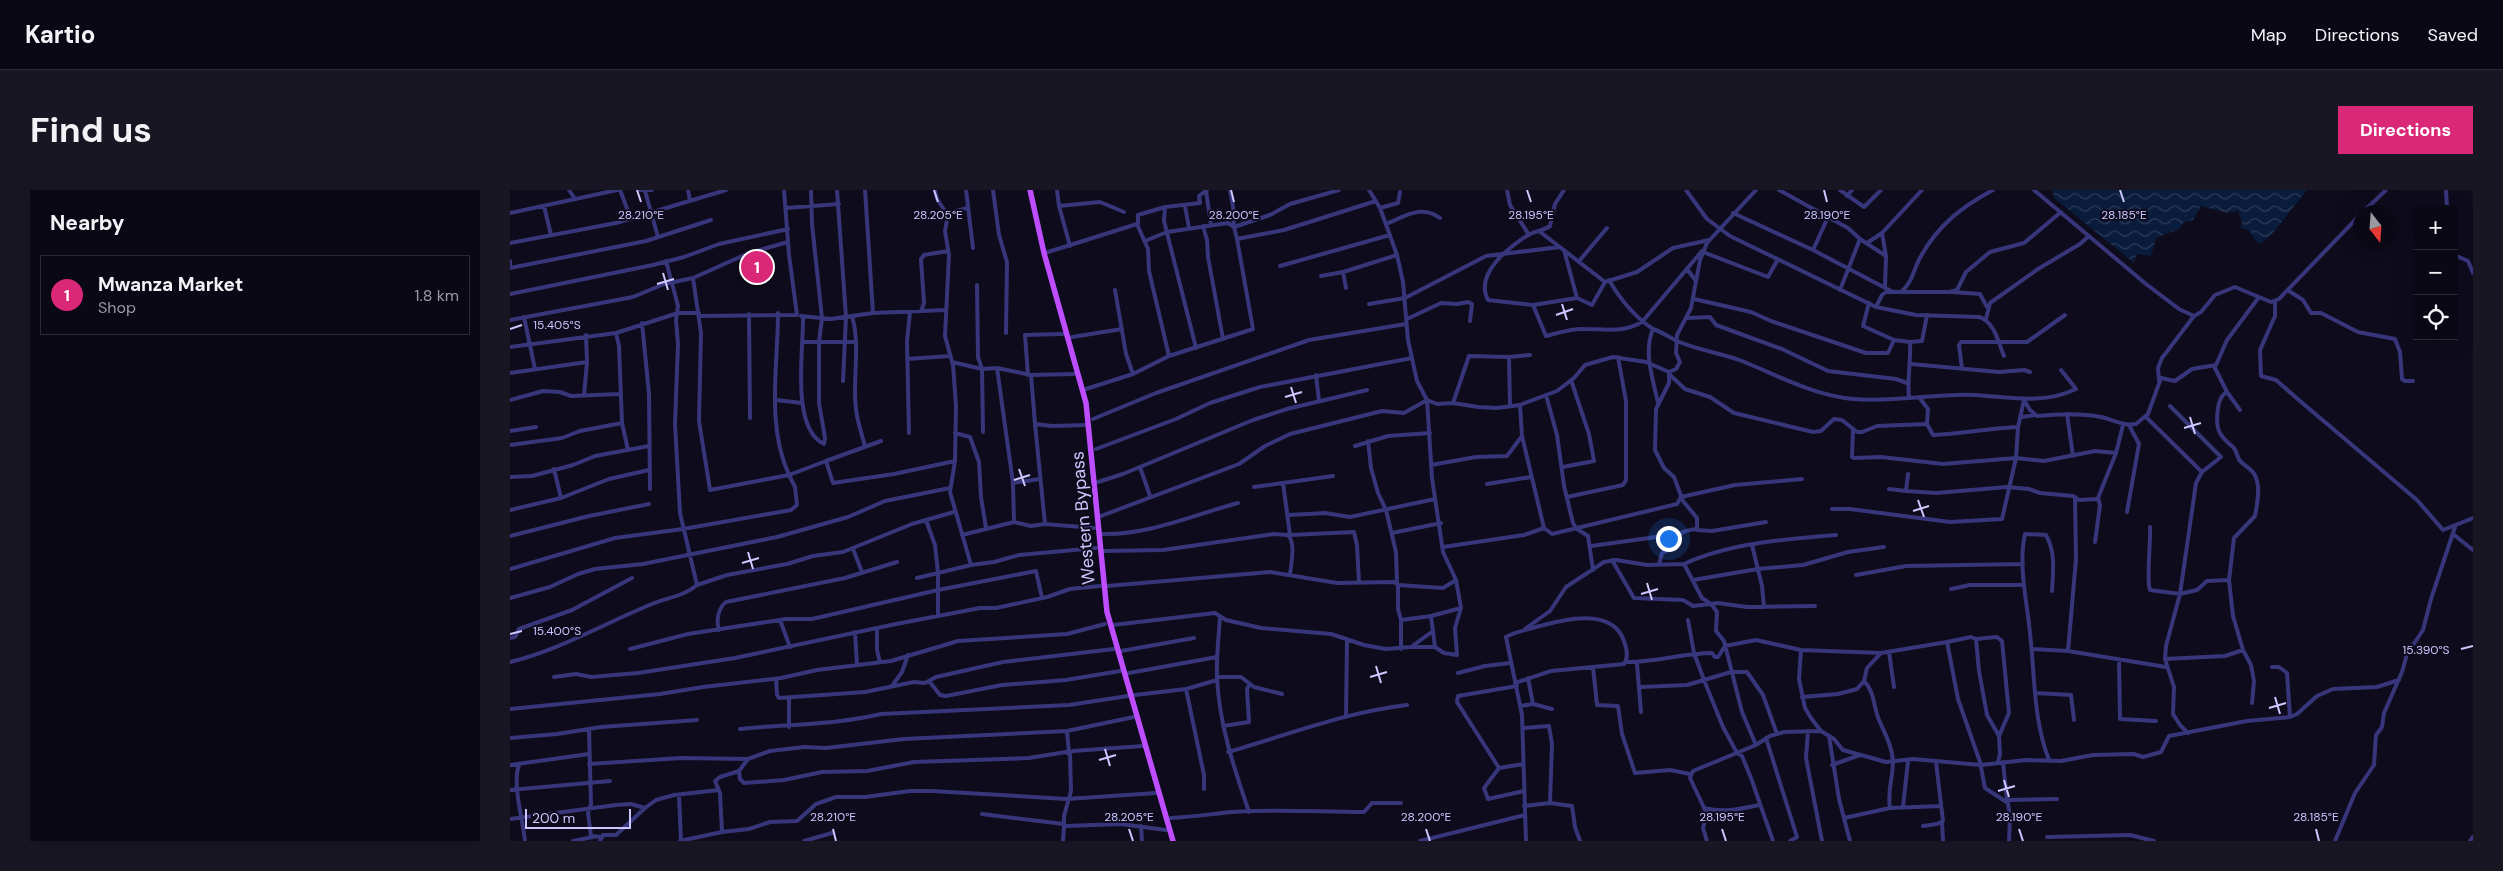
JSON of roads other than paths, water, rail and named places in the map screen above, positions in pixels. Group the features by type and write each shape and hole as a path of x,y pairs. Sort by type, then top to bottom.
{"main road":[{"name":"Western Bypass","path":"1030,190 1039,232 1086,403 1107,612 1173,841"}],"street":[{"path":"570,190 575,199"},
{"path":"510,213 604,191 619,190 630,219"},
{"path":"638,190 652,190"},
{"path":"688,190 690,200"},
{"path":"510,243 651,214 726,190"},
{"path":"784,190 797,315"},
{"path":"803,316 802,403 812,435 824,444 825,438 819,403 819,342 822,318 811,190"},
{"path":"838,190 839,204 837,209 846,317 843,381"},
{"path":"865,190 873,312"},
{"path":"935,190 937,199 942,204 946,214 945,231 948,251 945,336 952,362 956,433 955,461 950,488 954,512 972,565"},
{"path":"966,190 972,248"},
{"path":"992,190 995,215 1007,262 1006,333"},
{"path":"1057,190 1059,206 1070,246"},
{"path":"1207,190 1211,225"},
{"path":"1169,356 1149,271 1150,256 1138,224 1138,215 1165,207 1200,203 1199,196 1207,190"},
{"path":"1086,389 1134,374 1169,356 1223,339 1253,327 1234,227 1230,190"},
{"path":"1234,227 1270,215 1290,204 1339,190"},
{"path":"1114,625 1196,613 1215,613 1226,620 1261,628 1331,634 1364,645 1401,649 1435,647 1444,653 1456,655 1455,628 1460,608 1456,580 1443,547 1435,499 1427,400 1417,381 1412,358 1405,298 1397,255 1380,208 1369,190"},
{"path":"1508,190 1510,205 1529,235"},
{"path":"1564,190 1555,204 1550,226 1529,235 1505,254 1489,273 1486,296 1491,302 1533,305 1576,298 1592,304 1607,281 1637,272 1673,248 1708,240"},
{"path":"1686,190 1694,198"},
{"path":"1690,190 1702,213 1720,229 1742,243 1869,304 1876,307 1927,315 1979,317 1986,320 1991,325 2004,356"},
{"path":"1696,529 1697,518 1689,511 1674,477 1664,468 1655,450 1655,413 1670,374 1680,362 1676,357 1676,340 1694,299 1696,282 1708,240 1756,190"},
{"path":"1778,190 1848,228 1860,239 1886,256"},
{"path":"1840,190 1864,207 1881,190"},
{"path":"1847,196 1852,190"},
{"path":"1867,243 1882,233 1922,190"},
{"path":"1900,293 1911,284 1919,258 1946,221 1978,198 1993,190"},
{"path":"2034,190 2146,284 2179,309 2194,316"},
{"path":"2370,205 2386,190"},
{"path":"2446,190 2446,205"},
{"path":"646,191 658,237"},
{"path":"1380,208 1398,203 1400,192"},
{"path":"1237,239 1284,230 1376,200"},
{"path":"1059,206 1100,202 1124,212"},
{"path":"786,208 839,204"},
{"path":"544,206 551,235"},
{"path":"1185,206 1189,228"},
{"path":"1165,207 1164,221 1166,232 1196,348"},
{"path":"946,214 967,208"},
{"path":"1386,224 1412,213 1432,212 1440,218"},
{"path":"1949,292 1959,288 1966,272 1990,252 2024,243 2061,212"},
{"path":"1733,213 1813,250 1892,292"},
{"path":"1813,250 1828,217"},
{"path":"510,261 510,268 658,237 711,220"},
{"path":"2022,417 2066,414 2102,417 2123,425 2136,424 2146,417 2159,381 2158,368 2162,358 2194,316 2201,312 2215,295 2235,286 2258,297 2275,301 2289,291 2353,222"},
{"path":"1145,241 1166,232 1189,228 1228,223 1234,227"},
{"path":"1048,252 1138,224"},
{"path":"1203,226 1223,339"},
{"path":"1580,260 1607,228"},
{"path":"510,294 592,279 684,257 719,244 788,229"},
{"path":"1539,231 1607,281 1642,322 1653,329 1676,340 1740,360 1818,393 1854,399 1974,395 2024,400 2052,398 2076,389 2061,370"},
{"path":"1882,233 1886,256 1886,288"},
{"path":"1280,266 1390,234"},
{"path":"1988,307 2038,269 2080,244 2089,236"},
{"path":"1840,290 1860,239"},
{"path":"510,320 633,297 672,283 694,278 749,253 788,242"},
{"path":"1369,304 1405,298 1481,258 1562,248"},
{"path":"1562,248 1576,298"},
{"path":"1704,250 1768,277 1778,259"},
{"path":"1533,305 1546,336 1572,330 1606,331 1632,328 1642,322 1704,250"},
{"path":"921,311 924,303 921,259 924,256 948,251"},
{"path":"1321,276 1343,272 1397,255"},
{"path":"2458,257 2468,261 2473,273"},
{"path":"666,261 678,306 676,320 678,344 675,444 683,529 697,585"},
{"path":"1687,269 1696,282"},
{"path":"1343,272 1346,288"},
{"path":"694,278 700,314 702,381 700,421 709,489 789,475 881,441"},
{"path":"977,285 978,358 982,369 982,432"},
{"path":"1115,290 1126,354 1134,374"},
{"path":"2289,291 2303,300 2311,312 2321,313 2358,332 2395,339 2400,349 2402,379 2404,381 2413,381"},
{"path":"1876,307 1882,295 1892,292 1980,294 1988,307 1986,320"},
{"path":"2159,381 2164,377 2175,381 2192,370 2214,366 2221,357 2227,340 2258,297"},
{"path":"1694,299 1751,312 1771,322 1866,353 1888,353 1894,340"},
{"path":"2275,301 2276,316 2260,350 2261,376 2276,380 2417,500 2443,530 2455,527 2473,518"},
{"path":"1093,419 1162,391 1309,340 1407,322 1442,303 1468,302 1473,308 1470,321"},
{"path":"1869,304 1863,326 1894,340 1922,341 1927,315"},
{"path":"510,347 586,335 616,333 642,323 678,313 778,313 822,318 846,317 873,312 946,310"},
{"path":"909,433 907,359 910,312"},
{"path":"510,569 614,538 683,529 797,508 795,487 789,475 780,442 776,400 778,313"},
{"path":"750,314 750,418"},
{"path":"1962,369 1959,345 1961,342 2027,342 2065,315"},
{"path":"852,316 857,332 856,408 865,447"},
{"path":"1687,318 1710,316 1716,325 1782,349 1828,372 1896,379 1908,383"},
{"path":"524,318 534,369"},
{"path":"642,323 649,394 650,489"},
{"path":"1653,329 1650,336 1650,364 1658,403"},
{"path":"1072,337 1122,330"},
{"path":"616,333 619,346 619,394 622,423 628,450"},
{"path":"1045,524 1024,335 1063,334"},
{"path":"584,395 587,362 586,335"},
{"path":"804,342 856,342"},
{"path":"1909,398 1910,342"},
{"path":"1453,403 1469,356 1509,357 1530,355"},
{"path":"907,359 950,356"},
{"path":"1509,357 1510,405"},
{"path":"1427,400 1436,404 1453,403 1497,408 1520,405 1557,391 1585,365 1618,357 1650,364 1670,374 1685,389 1710,396 1734,413 1813,432 1821,431 1834,419 1842,420 1853,429 1862,432 1877,426 1927,424"},
{"path":"1567,497 1623,485 1626,480 1626,402 1618,357"},
{"path":"1096,449 1176,419 1210,403 1260,387 1412,358"},
{"path":"510,373 587,362"},
{"path":"952,362 982,369 997,368 1029,375 1074,374"},
{"path":"1911,364 1999,372 2024,370 2030,372"},
{"path":"2214,366 2240,410"},
{"path":"997,368 1012,483 1014,522"},
{"path":"1316,375 1319,401"},
{"path":"1563,467 1594,461 1589,434 1571,380"},
{"path":"1098,482 1140,467 1253,420 1319,401 1367,390"},
{"path":"510,400 543,391 560,392 571,396 619,394"},
{"path":"2228,392 2223,394 2219,402 2218,428 2228,445 2235,449 2239,460 2251,468 2258,481 2256,516 2234,538 2229,580 2233,616 2243,650 2251,665 2254,681 2252,702"},
{"path":"1546,395 1563,467 1572,523 1577,529 1588,536 1591,546 1590,554 1593,570"},
{"path":"1919,397 1928,409 1927,424 1930,434 1933,435 1962,434 1992,428 2018,427"},
{"path":"776,400 802,403"},
{"path":"1101,516 1239,464 1265,446 1290,434 1373,413 1404,413 1427,400"},
{"path":"2024,400 2035,415"},
{"path":"1832,509 1850,509 1950,522 2002,519 2016,458 2018,427 2022,417 2024,400"},
{"path":"1520,405 1524,452 1544,528 1552,534 1677,504 1681,496"},
{"path":"2170,406 2221,457 2202,472 2196,482 2180,594 2166,646 2166,667 2174,687 2173,714 2180,725 2189,733"},
{"path":"2066,414 2073,456"},
{"path":"2146,417 2202,472"},
{"path":"510,445 558,439 580,431 622,423"},
{"path":"1035,424 1052,426 1085,425"},
{"path":"2095,542 2100,505 2098,500 2116,453 2123,425"},
{"path":"2127,512 2139,444 2129,425"},
{"path":"510,431 536,427"},
{"path":"1853,429 1851,438 1852,459 1881,456 1942,464 2016,458 2044,461 2095,451 2116,453"},
{"path":"956,433 970,437 979,462 981,497 986,528"},
{"path":"1355,446 1388,436 1430,433"},
{"path":"1510,453 1522,436"},
{"path":"1368,442 1378,492 1386,510 1396,552 1401,649"},
{"path":"510,477 532,476 582,462 595,456 649,446"},
{"path":"1431,465 1476,457 1498,458 1510,453 1524,452"},
{"path":"826,461 833,483 894,474 955,461"},
{"path":"1140,467 1150,496"},
{"path":"554,469 561,498"},
{"path":"510,510 561,498 609,479 649,470"},
{"path":"1906,491 1908,474"},
{"path":"1254,487 1333,476"},
{"path":"1487,484 1531,477"},
{"path":"1012,483 1040,479"},
{"path":"1681,496 1735,485 1802,479"},
{"path":"1284,483 1289,515 1290,575"},
{"path":"1889,488 1936,493 2010,487 2075,497 2079,500 2098,500"},
{"path":"510,598 550,587 578,574 595,569 619,565 632,566 777,537 848,516 885,500 950,488"},
{"path":"2068,651 2076,559 2075,497"},
{"path":"1289,515 1325,513 1350,517 1435,499"},
{"path":"1102,534 1127,534 1145,531 1238,503"},
{"path":"510,536 589,516 649,504"},
{"path":"1850,504 1850,509"},
{"path":"510,662 530,657 587,634 653,603 682,595 697,585 727,575 853,549 882,535 954,512"},
{"path":"926,520 935,545 938,573 938,616"},
{"path":"962,535 1014,522 1030,526 1045,524 1094,528"},
{"path":"1591,546 1678,534 1696,529 1712,531 1766,522"},
{"path":"1392,532 1440,523"},
{"path":"2150,527 2149,589 2180,594 2197,590 2207,581 2229,580"},
{"path":"2336,841 2355,793 2374,765 2376,734 2382,727 2384,713 2399,680 2407,654 2423,630 2430,599 2455,527"},
{"path":"1443,547 1524,536 1544,528"},
{"path":"1104,551 1163,550 1274,534 1290,536 1354,532 1357,545 1359,582"},
{"path":"1659,564 1662,552 1674,547 1675,538 1678,534"},
{"path":"2049,760 2039,727 2035,693 2024,585 2024,534 2046,535 2054,559 2052,591"},
{"path":"2453,534 2473,550"},
{"path":"1523,631 1550,611 1566,587 1604,562 1612,560 1684,564 1701,556 1752,545 1836,535"},
{"path":"1752,545 1764,607"},
{"path":"1693,580 1758,569 1803,565 1848,552 1884,546"},
{"path":"917,578 1018,555 1096,548"},
{"path":"853,549 862,572"},
{"path":"1612,560 1634,598 1683,600 1693,606 1710,604 1764,607 1815,606"},
{"path":"719,630 719,616 722,605 726,602 845,578 897,562"},
{"path":"1684,564 1702,598 1717,612 1716,631 1725,646 1730,672 1742,712 1756,745"},
{"path":"1856,575 1906,566 2023,564"},
{"path":"630,649 688,634 780,620 812,619 938,590 1036,571 1042,598"},
{"path":"1107,586 1245,572 1270,572 1337,583 1359,582 1442,588 1456,580"},
{"path":"510,638 515,636 520,629 572,610 632,578"},
{"path":"1951,589 1970,586 2024,585"},
{"path":"554,677 576,674 591,677 638,673 790,647 855,632 980,608 996,608 1042,598 1070,589 1100,586"},
{"path":"1401,620 1431,616 1460,608"},
{"path":"1220,616 1217,679 1223,726 1228,752 1249,812"},
{"path":"1431,616 1435,647"},
{"path":"1526,841 1523,728 1506,637 1556,622 1587,618 1597,620 1620,633 1626,647 1626,662"},
{"path":"780,620 790,647"},
{"path":"1688,620 1694,653 1704,680 1736,753 1742,756 1773,841"},
{"path":"510,710 776,679 817,670 880,662 958,641 1061,635 1106,624"},
{"path":"877,628 877,650 880,662"},
{"path":"855,632 856,665"},
{"path":"1411,647 1432,632"},
{"path":"1499,768 1457,702 1458,696 1516,684 1551,671 1626,662 1637,663 1694,653 1712,653 1715,657 1718,657 1725,646 1756,640 1801,650 1881,653 1971,637 1997,638 2002,641 2009,713 1999,736"},
{"path":"1121,650 1194,638"},
{"path":"1976,638 1979,671 1988,715 1999,736 2000,762 2010,817 2009,841"},
{"path":"1346,717 1347,639"},
{"path":"1947,642 1958,699 1987,791 2007,800 2057,799"},
{"path":"776,679 777,696 789,698 817,694 865,692 929,681 936,677 1003,662 1114,649"},
{"path":"2032,649 2068,651 2166,667"},
{"path":"1801,650 1800,679 1802,697 1805,708 1821,731 1843,750 1893,762 1908,761 1980,765 2000,762 2061,761 2093,755 2152,755 2162,750 2168,737 2247,721 2290,717 2297,714 2317,696 2333,689 2376,687 2399,680"},
{"path":"2165,659 2225,656 2243,650"},
{"path":"1889,652 1894,687"},
{"path":"1802,697 1838,694 1857,688 1864,681 1867,668 1881,653"},
{"path":"892,686 902,672 908,654"},
{"path":"1129,673 1217,657"},
{"path":"2119,659 2120,719 2156,721"},
{"path":"1458,673 1485,666 1510,663"},
{"path":"1637,664 1641,687 1639,706 1641,712"},
{"path":"1593,667 1597,705 1618,706 1622,734 1635,773 1670,770 1690,774 1701,766 1756,745 1766,738 1777,734 1821,731"},
{"path":"2272,667 2279,667 2287,673 2290,717"},
{"path":"929,681 940,696 946,696 1002,685 1066,680 1120,671"},
{"path":"1641,687 1687,685 1730,672 1747,672 1754,679 1763,695 1777,734"},
{"path":"1135,695 1186,689 1217,679 1241,677 1254,687 1282,694"},
{"path":"1528,678 1533,704"},
{"path":"1864,681 1870,688 1879,720 1886,731 1893,762 1888,796 1890,808"},
{"path":"1223,726 1248,722 1247,689 1250,684"},
{"path":"1186,689 1204,775 1204,789"},
{"path":"2035,693 2071,695 2074,720"},
{"path":"740,729 789,727 858,719 882,714 1069,705 1128,696"},
{"path":"789,698 789,727"},
{"path":"1520,706 1533,704 1552,709"},
{"path":"1228,752 1346,717 1383,708 1407,705"},
{"path":"589,764 681,758 748,759 770,751 804,747 826,748 904,739 1067,731 1134,717"},
{"path":"510,738 697,720"},
{"path":"1523,728 1549,726 1552,744 1550,803"},
{"path":"589,729 591,804 588,809 590,835 593,837"},
{"path":"1063,841 1070,791 1067,731"},
{"path":"1808,731 1806,758 1822,841"},
{"path":"1829,736 1832,765 1850,841"},
{"path":"1766,738 1797,837 1790,841"},
{"path":"738,771 740,779 744,783 784,780 822,772 867,771 914,762 1029,758 1069,753 1073,750 1142,746"},
{"path":"510,765 590,754"},
{"path":"1832,765 1860,755"},
{"path":"722,832 719,790 715,780 738,771 748,759"},
{"path":"1903,807 1908,761"},
{"path":"1936,762 1943,841"},
{"path":"1523,764 1499,768 1484,788 1488,798 1524,791"},
{"path":"519,765 518,788 525,841"},
{"path":"1690,774 1692,784 1707,818 1704,833 1707,841"},
{"path":"510,790 610,781"},
{"path":"573,841 593,837 601,839 616,835 645,808 664,797 719,790"},
{"path":"679,794 680,841 722,832 748,829 770,822 797,821 816,804 836,797 865,797 932,790 1068,799 1156,793"},
{"path":"1171,818 1301,810 1364,812 1372,803 1401,803"},
{"path":"1524,806 1550,803 1572,806 1575,828 1580,841"},
{"path":"510,820 631,804 645,808"},
{"path":"1704,808 1717,811 1759,805"},
{"path":"1844,818 1890,808 1941,806"},
{"path":"982,814 1064,825 1121,824 1166,830"},
{"path":"1420,841 1525,815"},
{"path":"1923,826 1942,822"},
{"path":"1141,826 1142,841"},
{"path":"804,841 832,833"},
{"path":"2047,837 2068,839 2130,835 2154,841"},
{"path":"2470,841 2473,837"}],"water":[{"path":"2053,190 2307,190 2272,234 2260,244 2254,239 2250,231 2241,228 2242,222 2238,211 2227,213 2201,206 2193,220 2184,222 2179,229 2156,238 2151,256 2137,254 2134,263 2054,198"}],"place":[{"name":"Mwanza Market","path":"757,267"}]}
